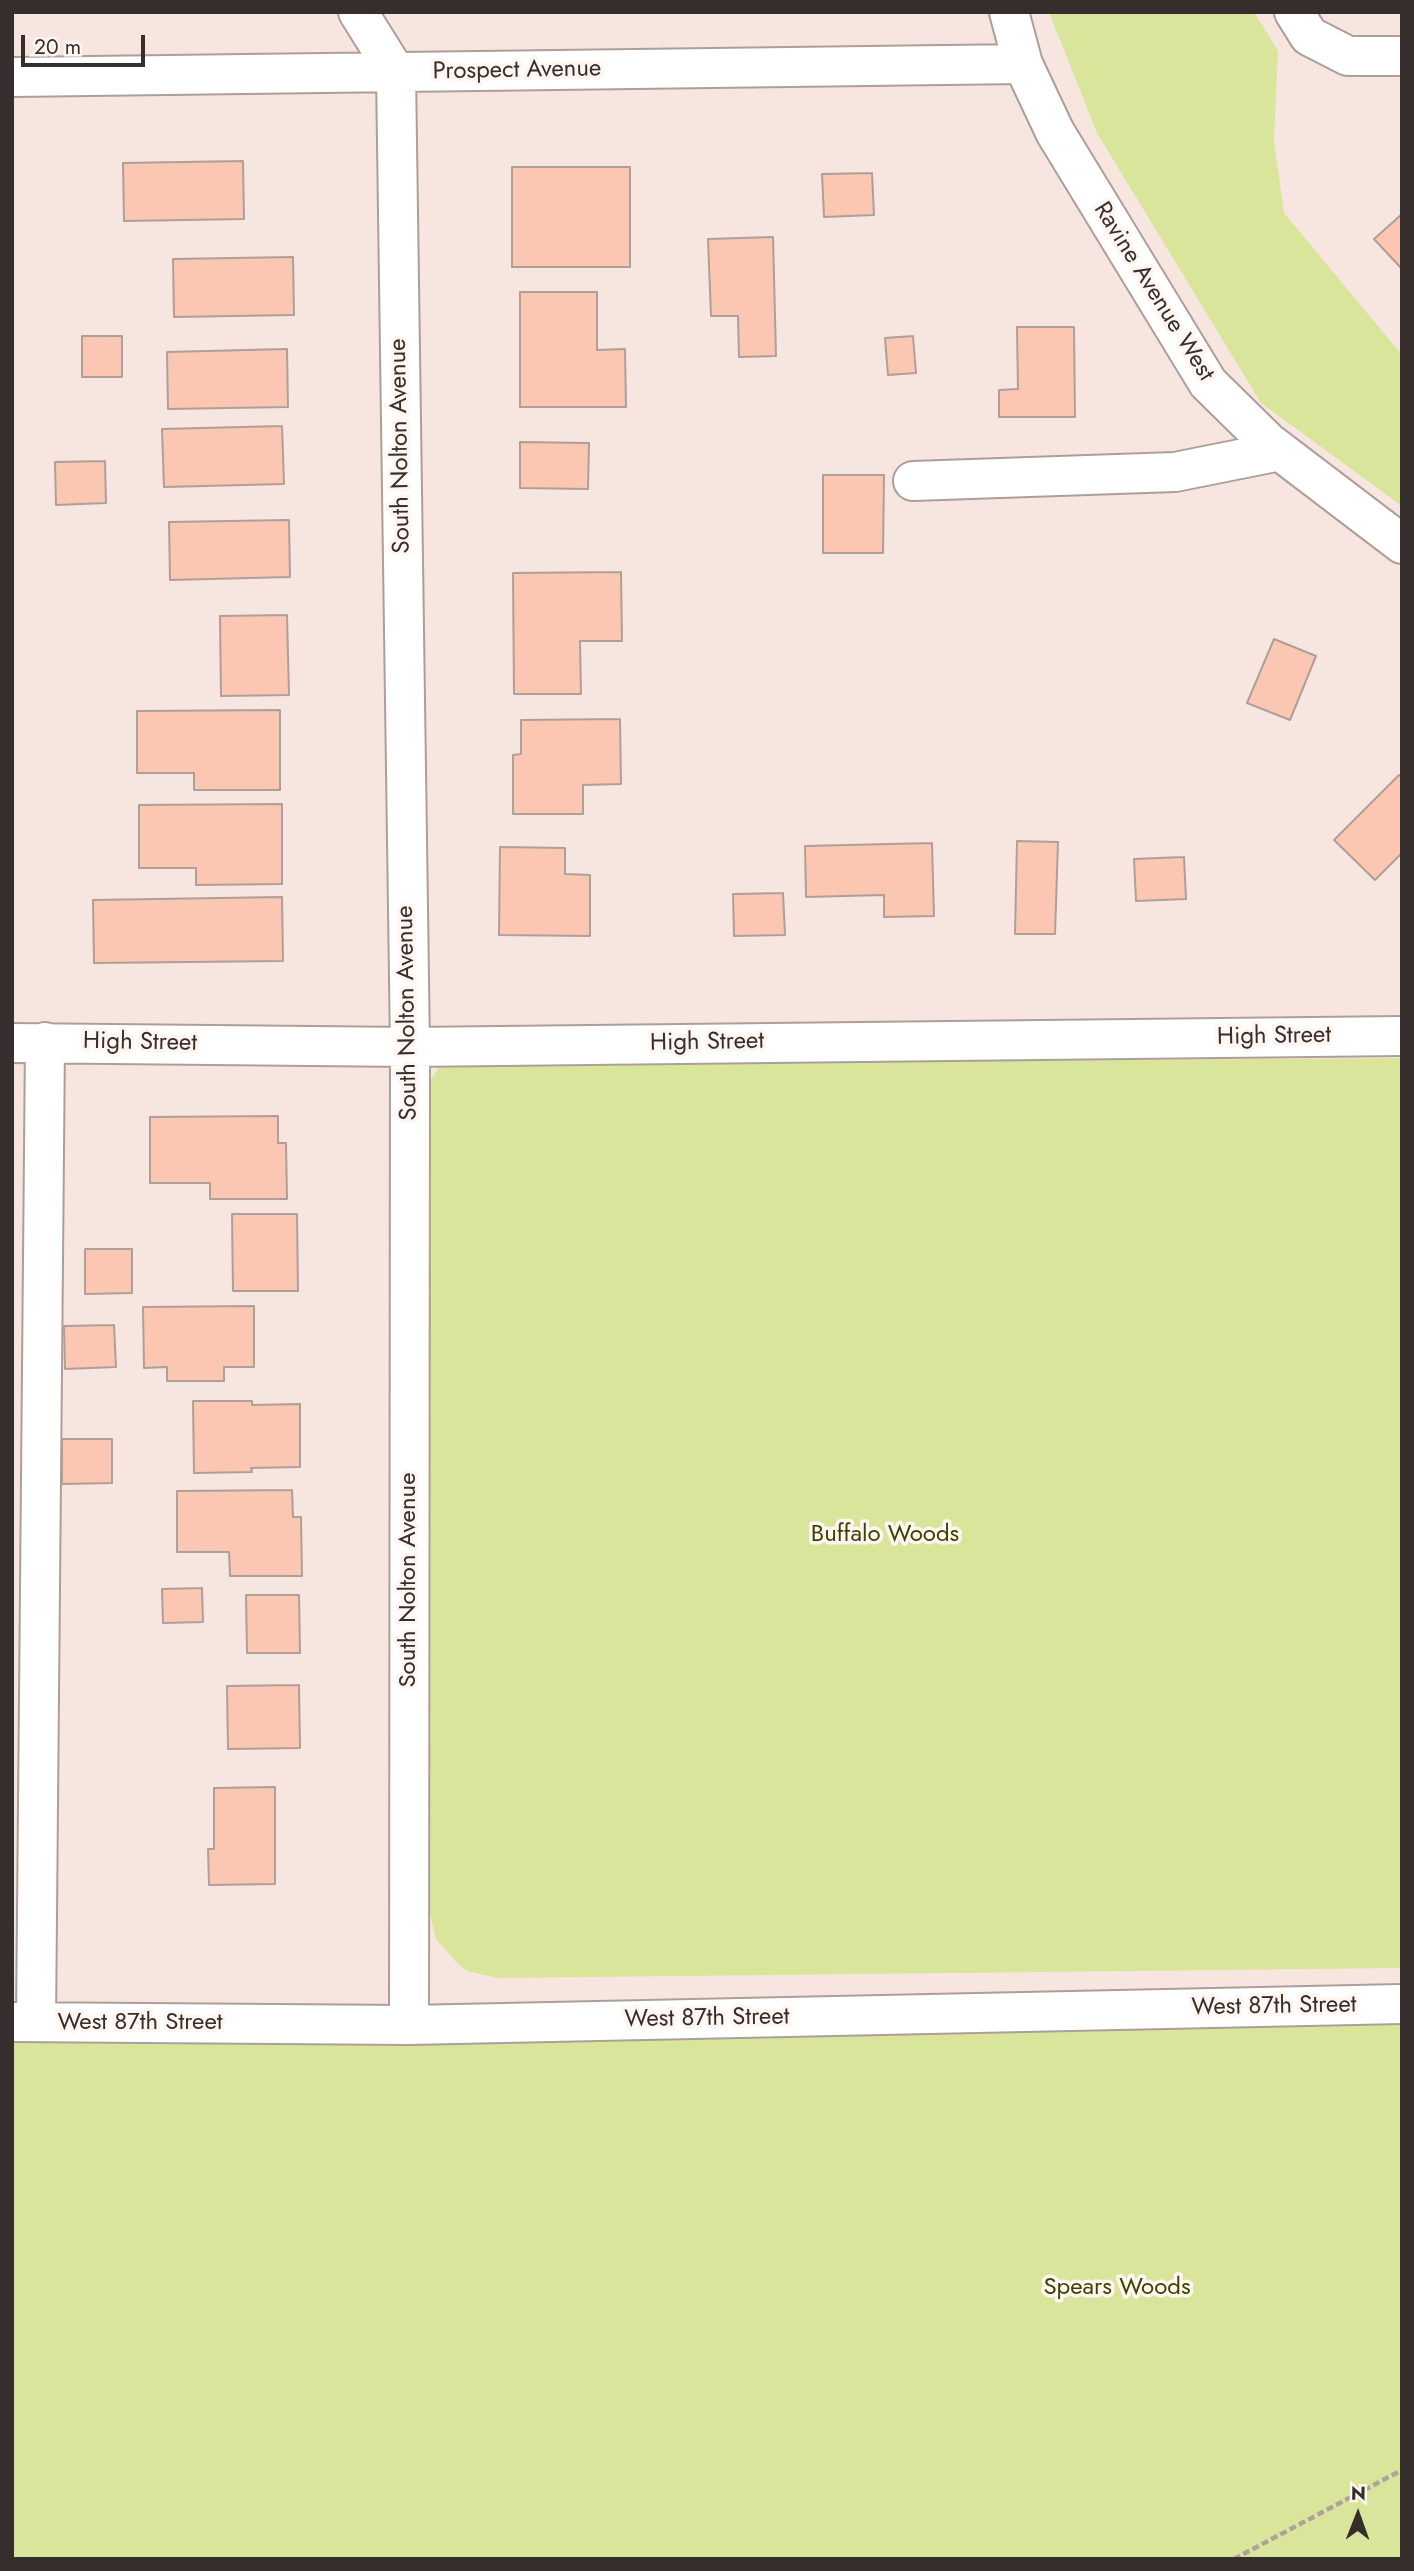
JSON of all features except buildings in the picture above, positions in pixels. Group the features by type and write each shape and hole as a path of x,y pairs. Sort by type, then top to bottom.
{"street":[{"path":"358,12 396,73"},
{"name":"Ravine Avenue West","path":"1009,12 1023,64 1055,132 1208,383 1280,451 1402,544"},
{"path":"1294,12 1309,36 1348,56 1402,55"},
{"name":"Prospect Avenue","path":"12,77 1023,64"},
{"name":"South Nolton Avenue","path":"396,73 410,1047 408,2025"},
{"path":"913,481 1175,472 1280,451"},
{"name":"High Street","path":"29,1043 410,1047 1402,1036"},
{"path":"24,2022 29,1043"},
{"name":"West 87th Street","path":"24,2022 408,2025 1402,2004"}],"path":[{"path":"1234,2559 1402,2470"}],"green space":[{"path":"1049,12 1254,12 1278,51 1274,141 1284,213 1402,355 1402,506 1261,403 1097,133"},
{"name":"Buffalo Woods","path":"1402,1058 1402,1968 498,1978 467,1971 456,1962 436,1939 414,1849 423,1090 441,1065"},
{"name":"Spears Woods","path":"1402,2014 1402,2559 12,2559 12,2036"}]}
